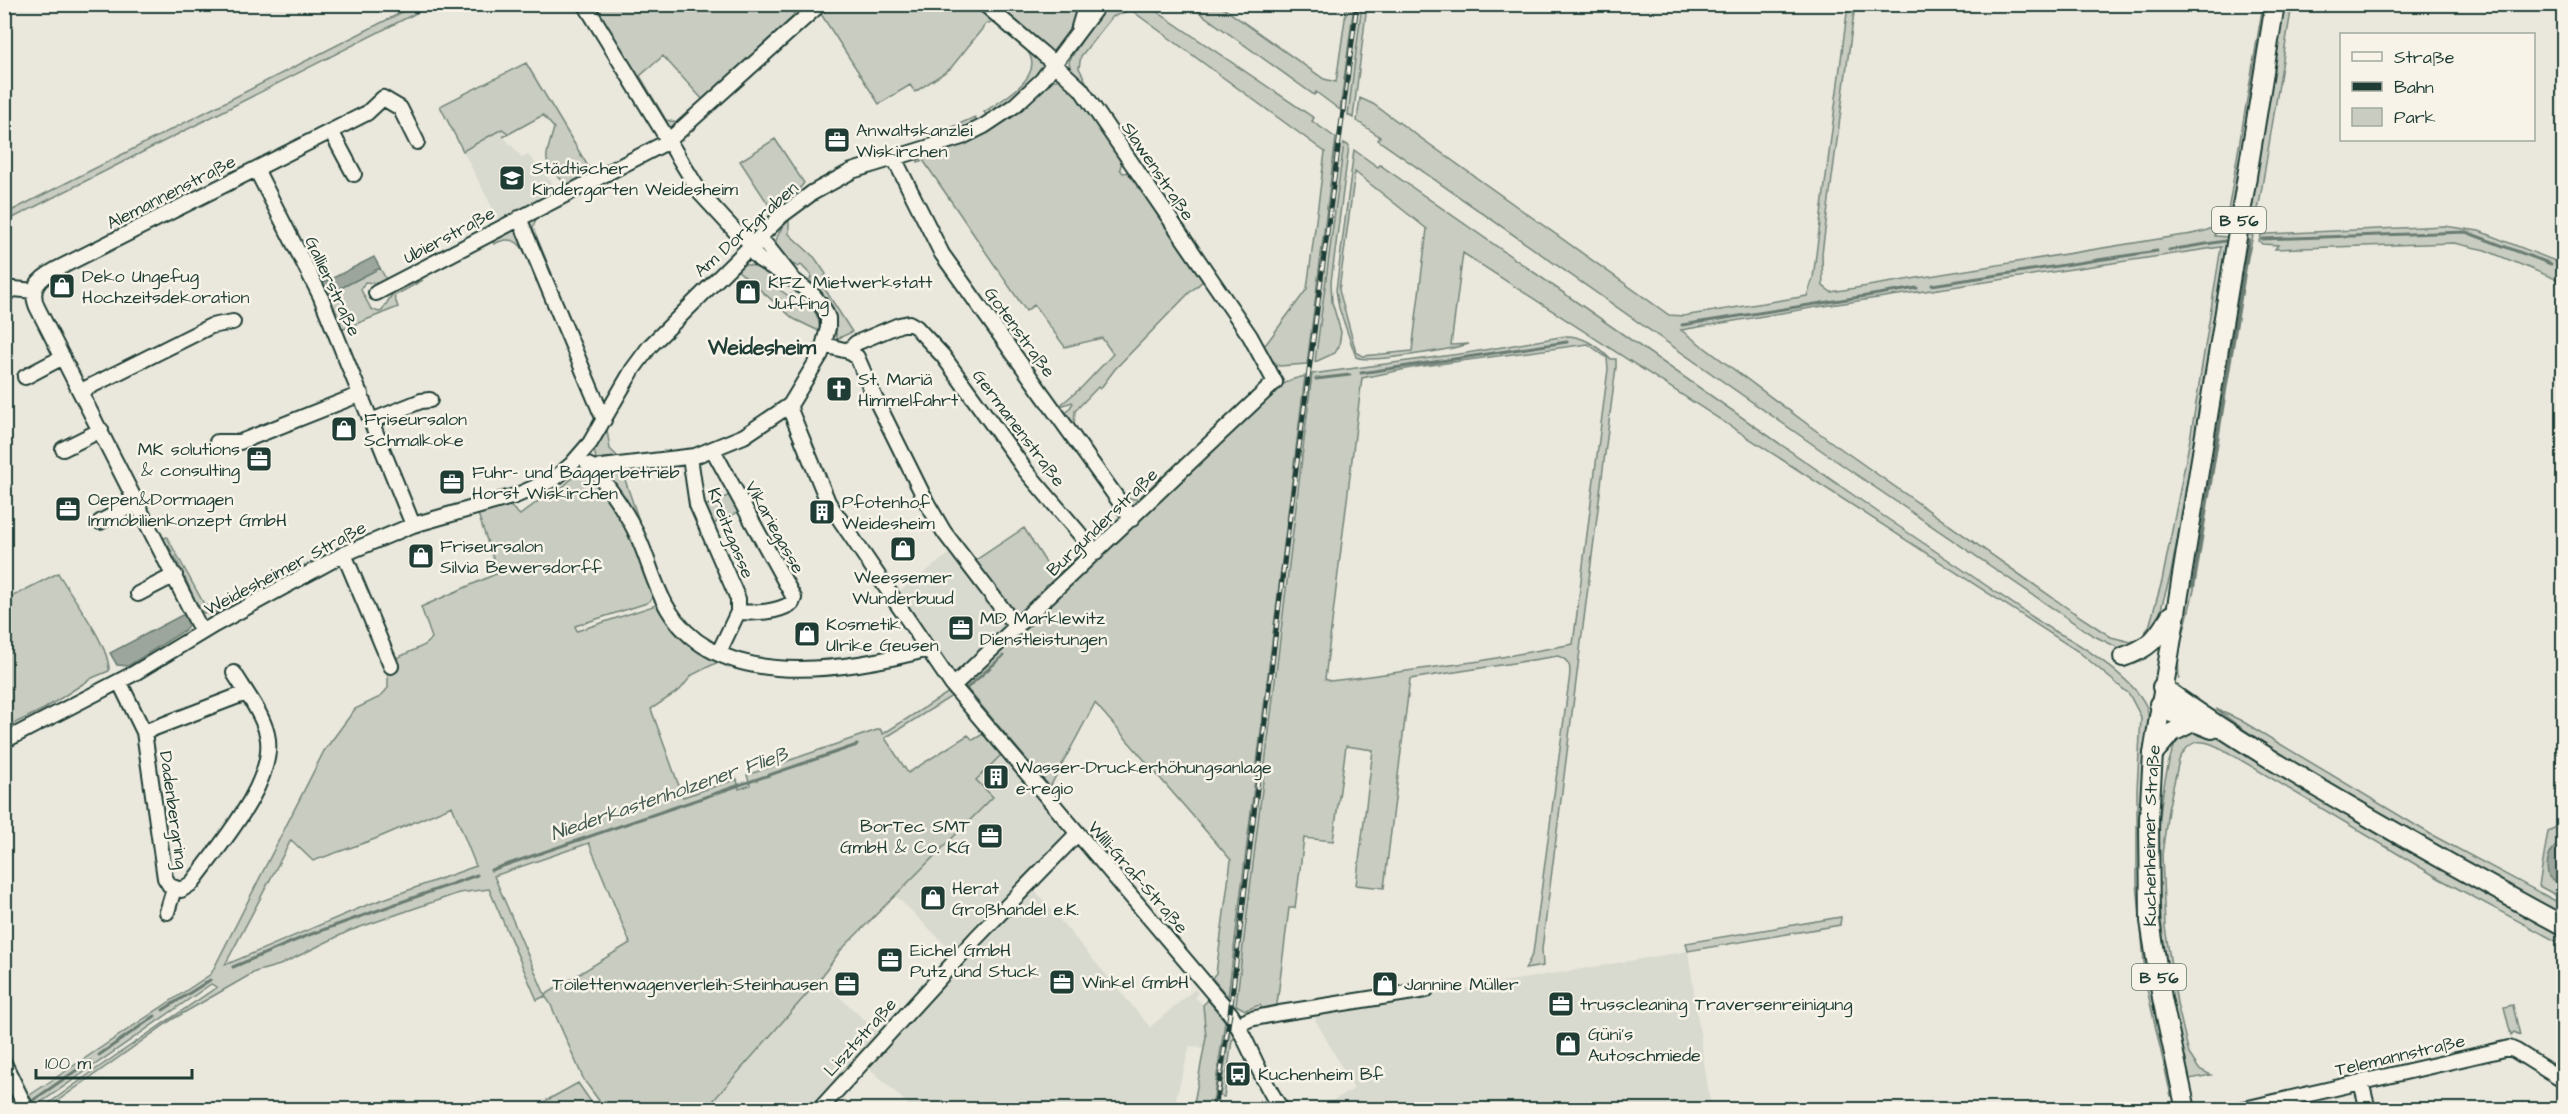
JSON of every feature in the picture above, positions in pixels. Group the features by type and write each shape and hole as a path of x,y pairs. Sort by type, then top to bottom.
{"main road":[{"name":"B 56","path":"2161,696 2275,4"},
{"name":"B 56","path":"2123,657 2142,651 2155,640 2175,608"},
{"path":"2166,663 2190,714"},
{"path":"2161,696 2415,844 2564,926"},
{"name":"Kuchenheimer Straße","path":"2161,696 2153,754 2149,819 2150,921 2164,1009 2186,1110"},
{"path":"2153,754 2190,714"}],"street":[{"path":"585,4 667,142 707,202 735,231 753,244 754,254 760,260 795,281 813,296 826,313 828,328 824,345 790,405 744,436 690,458 594,468"},
{"name":"Ubierstraße","path":"376,293 667,142 820,4"},
{"name":"Slawenstraße","path":"984,4 1055,64 1081,90 1250,336 1275,382"},
{"name":"Am Dorfgraben","path":"1077,32 1086,4"},
{"name":"Am Dorfgraben","path":"577,460 604,420 633,369 651,346 781,216 821,187 852,171 939,146 984,126 1024,97 1055,64 1099,4"},
{"name":"Alemannenstraße","path":"34,291 38,282 46,275 331,131 367,112 383,98 400,108 417,141"},
{"path":"331,131 354,174"},
{"name":"Gotenstraße","path":"894,158 942,254 1132,519"},
{"name":"Gallierstraße","path":"256,169 320,295 413,525"},
{"path":"519,219 604,420"},
{"path":"4,294 14,289 34,291 37,307 101,429 202,632"},
{"path":"81,391 211,326 233,322"},
{"name":"Germanenstraße","path":"848,351 856,343 899,325 909,323 919,330 942,356 1026,471 1096,553"},
{"path":"824,345 848,351 858,357 875,398 927,503 944,532 1017,628"},
{"path":"25,377 63,357"},
{"name":"Burgunderstraße","path":"953,686 1275,382"},
{"path":"217,442 240,442 361,394"},
{"path":"371,421 421,401 430,400"},
{"name":"Willi-Graf-Straße","path":"790,405 828,502 953,686 1238,1025 1282,1110"},
{"path":"63,449 101,429"},
{"name":"Vikariegasse","path":"713,450 794,598 792,603 783,608 760,612 738,612"},
{"name":"Kreitzgasse","path":"690,458 695,498 731,579 738,599 738,612"},
{"path":"577,460 594,468 631,522 661,597 672,616 690,635 719,652 758,666 811,669 864,664 929,649"},
{"name":"Weidesheimer Straße","path":"4,741 119,681 202,632 344,554 413,525 536,488 554,479 577,460"},
{"path":"100,522 138,502"},
{"path":"344,554 392,666"},
{"path":"138,594 175,575"},
{"path":"719,652 738,612"},
{"name":"Dadenbergring","path":"174,889 185,888 192,883 240,817 262,776 268,753 268,735 234,673"},
{"name":"Dadenbergring","path":"119,681 144,732 163,870 167,882 174,889"},
{"name":"Dadenbergring","path":"144,732 246,693"},
{"name":"Lisztstraße","path":"819,1110 976,938 1077,834"},
{"name":"Dadenbergring","path":"166,912 174,889"},
{"path":"1238,1025 1250,1019 1280,1013 1426,990"},
{"name":"Telemannstraße","path":"2240,1110 2509,1048 2563,1078"},
{"path":"4,1063 27,1110"},
{"path":"2361,1082 2368,1110"}],"shaded area":[{"path":"1354,5 1362,5 1348,115 1340,110"},
{"name":"Städtischer Kindergarten Weidesheim","path":"503,129 508,133 504,137 522,157 527,154 559,190 499,221 463,151"},
{"path":"1336,138 1344,143 1315,362 1307,364"},
{"path":"374,257 380,268 327,295 321,284"},
{"path":"1312,374 1236,1005 1228,997 1305,376"},
{"path":"953,551 1003,620 1004,627 1003,633 957,677 946,665 897,593"},
{"path":"188,612 189,624 185,630 128,666 117,665 110,653"},
{"path":"1001,755 1062,828 1063,834 952,951 895,895 993,797 976,780"},
{"path":"2564,841 2563,888 2549,877 2547,866 2552,851"},
{"path":"1034,889 1150,1027 1195,989 1198,993 1195,997 1203,1005 1206,1037 1204,1049 1190,1046 1173,1109 913,1109 867,1066"},
{"path":"1688,951 1711,1109 1316,1109 1354,1089 1312,1014"},
{"path":"820,979 878,1032 809,1109 706,1110"},
{"path":"1225,1021 1230,1029 1218,1109 1212,1110"}],"green space":[{"path":"418,4 432,5 5,222 5,214"},
{"path":"786,4 795,15 703,100 663,56 640,76 666,120 674,122 678,130 669,132 590,5"},
{"path":"824,4 980,5 998,22 987,23 950,69 915,92 910,85 879,104 819,11"},
{"path":"988,4 1079,5 1065,40 1056,51 1050,54"},
{"path":"1104,5 1147,5 1314,118 1312,121 1336,138 1307,364 1279,366 1261,345 1266,344 1307,289 1325,152 1131,10 1112,17 1081,56 1079,68 1099,106 1076,79 1069,61"},
{"path":"1189,5 1219,5 1324,79 1336,82 1347,5 1354,5 1340,110 1316,92 1314,95"},
{"path":"1362,5 1367,5 1353,118 1348,115"},
{"path":"1848,5 1855,5 1822,253 1823,286 1831,292 2194,234 2209,230 2222,222 2227,217 2263,5 2269,5 2230,225 2215,233 2215,236 2228,237 2192,462 2171,573 2151,637 2123,650 2092,635 1848,469 1378,140 1380,137 1357,121 1360,98 1373,104 1669,315 1683,316 1807,296 1813,278","holes":["2221,247 2191,434 2162,581 2149,627 2142,636 2131,642 2111,637 2073,612 1830,441 1681,330 1817,307"]},
{"path":"2281,5 2292,5 2259,205 2256,218 2250,223 2247,220"},
{"path":"1011,35 1043,61 1044,67 1018,96 988,118 984,112 1019,87 1031,70 1032,61 1028,52"},
{"path":"526,63 592,173 568,186 553,171 547,161 554,128 543,115 503,137 508,133 502,129 463,151 440,106"},
{"path":"1054,80 1065,80 1071,83 1123,156 1120,169 1123,173 1130,172 1204,280 1115,369 1100,389 1098,387 1075,411 1072,427 1065,415 1073,403 1058,407 1082,387 1113,354 1102,338 1065,347 1034,305 1026,311 923,160 918,162 917,157"},
{"path":"975,117 977,121 943,136 941,132"},
{"path":"775,139 804,183 790,200 774,213 740,161"},
{"path":"1344,143 1349,146 1331,282 1332,302 1341,332 1339,346 1335,353 1315,362"},
{"path":"1354,150 1378,167 1380,165 1882,515 2052,630 2090,652 2118,673 2140,696 2148,714 2143,782 2153,899 2175,1094 2171,1096 2146,985 2137,882 2137,789 2141,717 2129,694 2079,652 1463,253 1451,345 1469,344 1376,359 1356,357 1339,308 1336,290","holes":["1355,172 1427,229 1412,351 1363,356 1356,352 1339,290"]},
{"path":"537,216 533,228 552,274 547,275 528,223"},
{"path":"789,220 789,234 815,258 826,274 821,283 852,332 837,339 835,317 831,306 810,281 811,275 801,265 798,267 789,263 778,253 777,236"},
{"path":"2444,226 2479,231 2563,264 2563,282 2485,250 2454,243 2275,249 2278,245 2262,244 2259,241 2261,235 2268,234"},
{"path":"516,228 520,231 541,279 536,281 527,256 518,244 512,240 504,240 494,244 491,239"},
{"path":"2245,235 2253,236 2194,590 2178,655 2179,679 2176,666"},
{"path":"743,264 758,267 779,282 777,288 807,303 817,315 819,331 794,319 737,270"},
{"path":"380,268 387,281 384,284 365,282 361,290 371,309 379,312 382,311 396,288 423,280 394,296 398,307 341,330 327,295"},
{"path":"1573,336 1596,346 1610,359 1616,359 1542,949 1543,966 1525,969 1533,953 1570,676 1568,663 1558,656 1410,679 1384,888 1356,885 1373,750 1346,746 1333,841 1304,838 1295,908 1289,908 1277,1004 1275,1008 1263,1011 1260,1005 1245,1010 1236,1005 1312,374","holes":["1588,344 1607,358 1608,369 1573,644 1480,661 1330,681 1325,679 1362,378 1416,367"]},
{"path":"1305,376 1228,997 1212,978 1216,973 1231,860 1095,703 1050,787 964,685 1002,648 1022,633 1020,630 1277,388 1290,380"},
{"path":"607,430 610,449 618,457 596,459 594,450"},
{"path":"1103,467 1125,498 1138,499 1162,476 1166,482 1132,508 1101,469"},
{"path":"614,471 622,471 647,544 609,479"},
{"path":"579,472 590,476 602,487 624,524 655,596 647,603 575,626 577,631 659,604 724,659 692,675 680,690 651,709 683,797 737,779 739,789 750,785 747,775 880,729 883,734 949,692 952,696 885,738 908,773 968,735 973,740 983,734 1001,755 976,780 993,797 840,951 820,979 706,1109 605,1109 584,1080 550,1003 545,996 537,1000 489,889 459,893 349,931 280,965 255,972 173,1019 56,1102 73,1109 41,1109 217,987 211,984 40,1103 30,1105 24,1099 211,974 324,751 355,709 380,697 388,688 388,677 380,657 391,656 394,653 397,658 425,645 432,638 421,607 498,573 478,514 509,505 520,515 541,499 557,492","holes":["452,806 476,866 367,905 225,965 291,840 313,861 375,839","589,843 630,943 545,995 494,876"]},
{"path":"732,494 741,511 711,525 702,507"},
{"path":"1024,528 1055,577 1080,554 1080,543 1088,550 1015,618 973,562"},
{"path":"167,537 204,604 215,611 226,610 209,615 200,611 185,578 182,579 180,575 183,573 175,557 171,558 169,554 172,552 168,545 165,546 164,538"},
{"path":"58,573 97,635 108,660 109,671 92,678 44,709 5,728 5,600"},
{"path":"2216,709 2240,720 2432,835 2563,905 2563,916 2357,800 2267,745"},
{"path":"2190,731 2213,735 2227,742 2351,819 2563,937 2563,945 2440,879 2224,750 2204,742 2193,743 2179,760 2168,810 2162,855 2165,927 2177,1003 2189,1054 2199,1069 2211,1075 2190,1079 2166,964 2161,923 2159,841 2162,802 2170,758 2179,735"},
{"path":"2564,825 2563,899 2539,886 2548,831"},
{"path":"1841,917 1840,925 1688,951 1686,943"},
{"path":"1208,1000 1225,1021 1212,1109 1193,1109 1206,1037 1203,1005"},
{"path":"2513,1005 2520,1035 2514,1032 2511,1035 2504,1007"},
{"path":"1230,1029 1236,1038 1232,1040 1224,1097 1220,1096"},
{"path":"578,1083 596,1109 531,1109"}],"waterway":[{"name":"Niederkastenholzener Fließ","path":"2262,239 2466,232 2551,264"},
{"path":"2193,586 2249,240"},
{"name":"Niederkastenholzener Fließ","path":"2169,250 2225,241"},
{"name":"Niederkastenholzener Fließ","path":"1932,285 2157,251"},
{"name":"Niederkastenholzener Fließ","path":"2558,267 2564,269"},
{"name":"Niederkastenholzener Fließ","path":"1682,325 1917,288"},
{"name":"Niederkastenholzener Fließ","path":"1361,373 1567,342"},
{"name":"Niederkastenholzener Fließ","path":"1316,379 1350,375"},
{"name":"Niederkastenholzener Fließ","path":"967,688 1003,656"},
{"name":"Niederkastenholzener Fließ","path":"491,870 857,745"},
{"name":"Niederkastenholzener Fließ","path":"233,967 306,936 477,875"},
{"name":"Niederkastenholzener Fließ","path":"163,1010 210,980"},
{"name":"Niederkastenholzener Fließ","path":"99,1055 155,1016"},
{"name":"Niederkastenholzener Fließ","path":"29,1103 90,1061"}],"railway":[{"path":"1215,1110 1230,1013 1287,539 1357,4"}],"place":[{"name":"Anwaltskanzlei Wiskirchen","path":"837,140"},
{"name":"Städtischer Kindergarten Weidesheim","path":"512,178"},
{"name":"Deko Ungefug Hochzeitsdekoration","path":"62,286"},
{"name":"KFZ Mietwerkstatt Juffing","path":"748,292"},
{"name":"St. Mariä Himmelfahrt","path":"839,389"},
{"name":"Friseursalon Schmalkoke","path":"344,429"},
{"name":"MK solutions & consulting","path":"259,459"},
{"name":"Fuhr- und Baggerbetrieb Horst Wiskirchen","path":"452,482"},
{"name":"Oepen&Dormagen Immobilienkonzept GmbH","path":"68,509"},
{"name":"Pfotenhof Weidesheim","path":"822,512"},
{"name":"Weessemer Wunderbuud","path":"903,549"},
{"name":"Friseursalon Silvia Bewersdorff","path":"421,556"},
{"name":"MD Marklewitz Dienstleistungen","path":"961,628"},
{"name":"Kosmetik Ulrike Geusen","path":"807,634"},
{"name":"Wasser-Druckerhöhungsanlage e-regio","path":"996,777"},
{"name":"BorTec SMT GmbH & Co. KG","path":"990,836"},
{"name":"Herat Großhandel e.K.","path":"933,898"},
{"name":"Eichel GmbH Putz und Stuck","path":"890,960"},
{"name":"Winkel GmbH","path":"1062,982"},
{"name":"Toilettenwagenverleih-Steinhausen","path":"847,984"},
{"name":"Jannine Müller","path":"1385,984"},
{"name":"trusscleaning Traversenreinigung","path":"1561,1004"},
{"name":"Güni's Autoschmiede","path":"1568,1044"},
{"name":"Kuchenheim Bf","path":"1238,1074"}],"district":[{"name":"Weidesheim","path":"762,347"}]}
